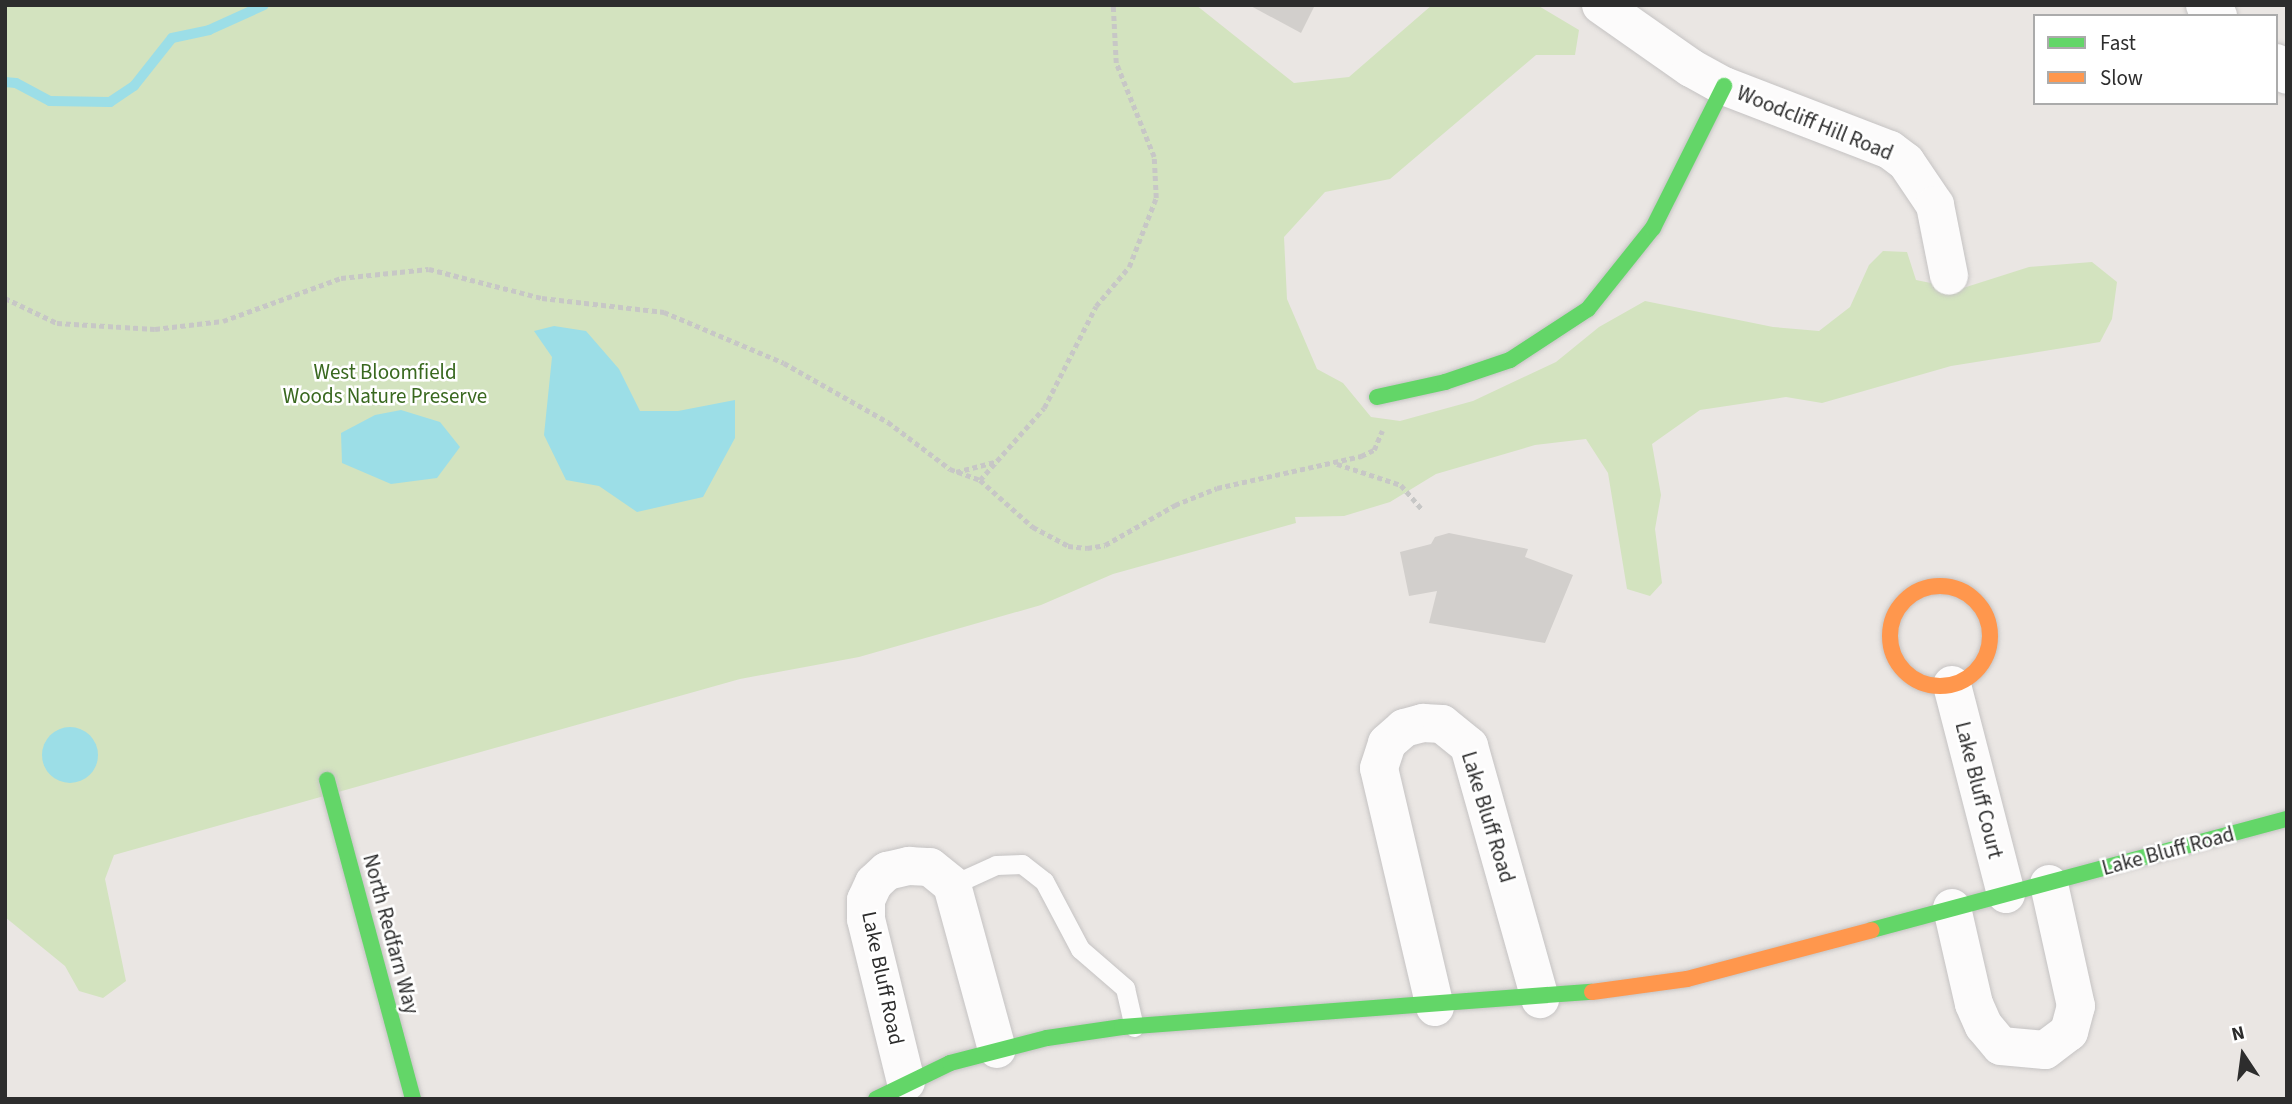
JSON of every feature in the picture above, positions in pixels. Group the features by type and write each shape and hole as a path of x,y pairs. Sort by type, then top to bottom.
{"street":[{"name":"Woodcliff Hill Road","path":"1601,5 1690,68 1724,86 1889,150 1906,162 1935,205 1949,276"},
{"path":"1381,396 1510,360 1588,309 1653,228 1724,86"},
{"path":"1928,586 1948,586 1967,592 1981,606 1990,624 1990,644 1984,662 1970,677 1952,685 1933,686 1914,679 1899,666 1891,648 1890,628 1897,610 1928,586"},
{"name":"Lake Bluff Court","path":"1952,685 2006,894"},
{"name":"Lake Bluff Road","path":"1435,1007 1379,768 1387,743 1404,727 1423,723 1442,724 1469,746 1541,999"},
{"name":"North Redfarn Way","path":"327,780 414,1099"},
{"name":"Lake Bluff Road","path":"951,885 930,867 909,866 887,871 874,883 866,900 866,919 891,1090 997,1049 1134,1027 1541,999 1687,979 2287,819"},
{"path":"1952,908 1974,1004 1984,1026 2001,1046 2045,1049 2069,1032 2076,1006 2074,984 2049,884"},
{"path":"951,885 997,1049"}],"lane":[{"path":"951,885 996,865 1022,864 1044,881 1080,949 1125,988 1134,1027"}],"path":[{"path":"980,480 1044,408 1096,306 1129,267 1156,198 1154,157 1116,63 1113,5"},
{"path":"5,298 57,323 155,329 223,321 341,278 429,269 542,298 664,312 784,363 888,422 956,472 980,480 1033,527 1068,546 1087,548 1105,545 1175,505 1217,488 1274,472 1336,463 1374,450 1381,441 1381,396"},
{"path":"956,472 997,462"},
{"path":"1336,463 1401,485 1422,509"}],"green space":[{"name":"West Bloomfield Woods Nature Preserve","path":"5,5 1196,5 1294,83 1349,77 1432,5 1537,5 1579,30 1575,55 1536,55 1390,179 1325,192 1284,237 1287,299 1317,369 1343,383 1371,417 1400,421 1473,401 1556,362 1599,327 1645,301 1773,327 1819,331 1850,307 1869,265 1883,251 1907,252 1916,280 1960,289 2029,267 2092,262 2117,282 2112,319 2100,342 1951,366 1822,403 1786,397 1700,410 1652,444 1661,495 1655,529 1662,583 1650,596 1627,589 1608,473 1586,439 1535,445 1436,474 1390,502 1344,516 1295,517 1296,523 1113,574 1041,605 859,657 740,679 114,855 105,879 126,981 103,998 79,991 65,966 5,917"}],"water":[{"path":"554,326 586,331 619,369 640,411 678,411 735,400 735,438 703,497 637,512 599,486 566,480 544,435 552,357 534,331"},
{"path":"401,410 440,422 460,447 437,478 391,484 342,463 341,433 375,415"},
{"path":"70,727 85,732 93,740 98,755 93,770 85,778 70,783 55,778 47,770 42,755 47,740 55,732"}],"building":[{"path":"1249,5 1315,5 1301,33"},
{"path":"1449,533 1528,549 1525,557 1573,575 1545,643 1429,623 1437,591 1409,596 1400,552 1431,544 1435,537"}],"waterway":[{"path":"5,82 16,83 50,101 110,102 134,86 172,38 209,30 264,5"}],"traffic: fast":[{"path":"1377,397 1445,382 1510,360 1588,309 1653,228 1724,86"},
{"path":"327,780 413,1099"},
{"path":"1872,930 2287,819"},
{"path":"876,1099 950,1063 1047,1038 1122,1027 1592,992"}],"traffic: slow":[{"path":"1940,586 1968,594 1982,608 1990,636 1982,664 1968,678 1940,686 1912,678 1898,664 1890,636 1898,608 1912,594 1940,586"},
{"path":"1592,992 1687,979 1872,930"}]}
